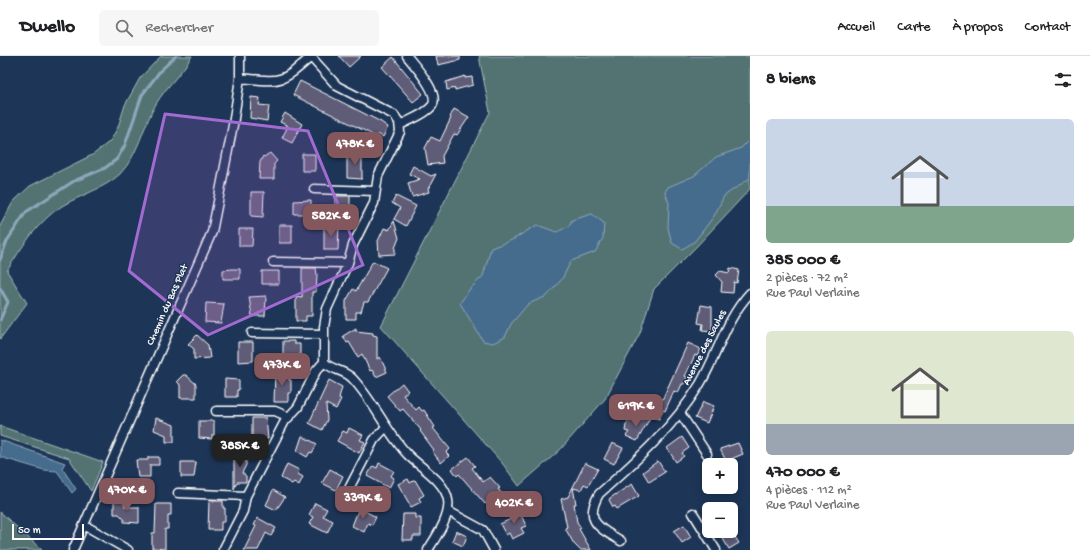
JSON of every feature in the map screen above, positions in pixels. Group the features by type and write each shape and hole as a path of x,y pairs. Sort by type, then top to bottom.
{"street":[{"name":"Chemin du Bas Plat","path":"74,550 212,232 227,161 240,78 240,56"},
{"path":"223,550 243,511 246,496 289,417 298,406 316,371 324,362 324,334 328,305 348,263 353,245 374,203 378,176 398,139 400,125 394,115 337,86 312,56 289,75 276,81 240,78"},
{"path":"400,125 432,106 434,99 427,81 407,56"},
{"path":"314,189 375,191"},
{"path":"273,262 348,263"},
{"name":"Avenue des Saules","path":"621,541 597,527 594,523 592,509 594,501 598,494 641,456 680,413 701,382 731,318 740,304 750,293"},
{"path":"252,333 324,334"},
{"path":"324,362 352,377 386,427 408,454 443,487 448,499 448,511 428,550"},
{"path":"216,411 275,411 289,417"},
{"path":"680,413 707,454"},
{"path":"341,504 374,440 386,427"},
{"path":"178,493 246,496"},
{"path":"448,511 483,530 494,550"},
{"path":"693,513 716,550"},
{"path":"84,525 128,550"}],"highlighted area":[{"path":"165,114 308,131 363,265 208,335 129,271"}],"green space":[{"path":"161,56 192,56 156,104 132,158 120,174 107,184 69,202 53,212 38,227 18,253 7,271 27,303 0,339 0,226 13,202 30,186 94,154 110,141 118,127 125,105 140,78"},
{"path":"479,56 750,56 750,189 696,247 654,289 640,333 605,399 560,450 519,486 502,463 381,326 490,112"},
{"path":"0,426 103,462 91,491 69,458 0,436"},
{"path":"0,512 42,550 0,550"}],"water":[{"path":"750,139 750,178 724,196 714,216 694,242 682,249 672,243 668,228 669,203 665,192 668,187 694,176 716,157 741,148"},
{"path":"592,214 604,223 603,238 595,252 571,261 562,279 547,296 528,304 511,324 505,337 493,343 483,341 460,303 469,290 483,276 491,248 512,240 537,225 557,232 569,226 572,220"},
{"path":"0,440 65,463 62,468 76,489 72,493 57,471 44,470 0,457"}],"building":[{"path":"339,56 361,56 349,67"},
{"path":"436,56 460,56 460,60 438,65"},
{"path":"393,57 423,94 413,102 382,67"},
{"path":"465,76 465,78 472,77 473,85 455,90 455,88 447,90 446,82"},
{"path":"300,81 381,122 388,127 383,137 378,134 377,137 293,95"},
{"path":"251,97 260,98 259,105 269,106 267,121 250,118"},
{"path":"454,109 469,117 457,135 454,134 442,156 443,163 428,165 425,148 431,137 440,141"},
{"path":"285,113 302,124 292,143 282,138 288,126 280,122"},
{"path":"270,153 277,161 274,164 274,179 259,179 260,162 263,156 264,157"},
{"path":"302,154 315,154 315,171 302,171"},
{"path":"347,154 362,154 362,179 347,178"},
{"path":"413,166 431,176 436,174 428,189 429,192 412,197 408,183 420,179 409,174"},
{"path":"251,192 264,192 263,217 251,216"},
{"path":"335,196 350,196 350,220 335,220"},
{"path":"396,196 416,206 406,226 394,219 400,208 392,203"},
{"path":"311,200 311,214 294,214 294,201"},
{"path":"394,221 399,238 395,248 395,254 379,255 378,241 384,228 389,230"},
{"path":"279,225 292,225 292,243 279,243"},
{"path":"324,226 339,226 338,250 324,250"},
{"path":"239,229 253,229 252,246 239,246"},
{"path":"373,261 387,268 368,302 364,302 361,312 356,312 356,319 346,319 346,301 353,289 356,291"},
{"path":"302,268 316,268 316,292 312,292 312,316 306,316 306,321 296,321 296,296 302,297"},
{"path":"730,268 739,270 737,283 734,282 733,293 721,292 722,282 716,275 720,271 729,273"},
{"path":"240,269 240,279 223,279 223,270"},
{"path":"262,271 279,271 279,284 262,284"},
{"path":"266,296 265,316 252,316 249,297"},
{"path":"206,303 224,304 221,323 205,322"},
{"path":"701,305 712,307 712,331 702,330 703,324 698,323"},
{"path":"356,328 356,331 373,333 373,335 377,336 377,359 380,357 387,372 376,377 372,370 370,371 362,354 358,357 349,342 347,343 343,336"},
{"path":"197,335 208,345 210,358 194,359 194,349 188,344"},
{"path":"283,341 294,341 294,344 300,344 300,362 294,362 294,365 283,365"},
{"path":"238,342 253,342 253,361 238,362"},
{"path":"688,343 701,349 697,356 695,355 685,376 687,377 684,384 682,384 678,393 674,391 665,411 663,410 659,419 648,414 657,398 662,400"},
{"path":"275,372 289,373 289,380 291,380 291,393 288,393 288,402 274,402"},
{"path":"183,375 186,375 196,384 196,398 180,398 180,385 177,381"},
{"path":"225,379 239,380 237,397 225,397"},
{"path":"329,380 342,387 339,398 341,399 336,409 326,404 327,420 322,430 309,423"},
{"path":"402,383 408,391 403,395 416,410 419,407 422,411 424,410 435,427 433,428 450,449 446,453 449,456 441,463 432,451 434,450 420,431 421,430 403,409 400,411 387,396"},
{"path":"703,402 714,406 707,423 695,418"},
{"path":"651,416 637,441 626,436 629,432 625,431 626,425 630,418 636,421"},
{"path":"156,418 174,425 174,442 166,442 166,435 154,430"},
{"path":"252,418 266,418 268,439 266,439 266,446 252,446"},
{"path":"199,421 214,421 214,435 212,435 212,439 199,438"},
{"path":"349,428 363,435 360,440 365,442 359,453 337,441 343,431 347,433"},
{"path":"302,436 317,444 312,453 310,452 307,457 297,451"},
{"path":"682,437 689,448 682,453 684,456 676,462 667,448"},
{"path":"612,443 623,448 614,464 604,459"},
{"path":"738,443 743,454 733,458 724,458 720,449"},
{"path":"234,453 246,453 246,465 242,473 246,476 246,482 237,482 234,489"},
{"path":"148,457 159,457 159,465 150,465 150,477 138,477 136,460 148,460"},
{"path":"468,457 475,466 472,468 483,482 490,477 500,488 498,489 502,494 489,504 487,502 485,504 459,474 457,476 452,469"},
{"path":"658,461 665,472 649,482 643,472"},
{"path":"181,462 196,462 194,477 181,477"},
{"path":"379,463 394,471 391,476 394,478 389,488 367,476 373,466 377,468"},
{"path":"585,463 598,469 588,486 584,484 581,490 573,488 576,504 574,504 577,522 581,528 579,529 591,550 580,550 574,544 565,528 567,527 561,499 568,497"},
{"path":"287,464 299,470 298,474 303,477 299,485 294,482 292,484 281,478"},
{"path":"330,469 343,476 336,490 322,483"},
{"path":"408,479 410,483 415,480 424,495 419,498 421,502 411,507 398,484"},
{"path":"632,484 639,496 617,509 615,506 613,507 609,500 610,498"},
{"path":"273,490 285,497 276,510 266,505"},
{"path":"114,501 123,501 125,507 139,507 139,523 124,522 124,519 119,514 114,514"},
{"path":"209,501 223,501 223,508 225,508 225,522 221,522 221,530 208,530"},
{"path":"315,503 327,509 323,516 333,521 327,533 309,524 313,517 309,515"},
{"path":"156,504 171,504 171,515 168,515 168,529 165,529 165,549 152,548 152,533 155,533"},
{"path":"359,508 376,517 372,525 368,523 364,532 352,526"},
{"path":"519,510 526,526 521,528 524,533 512,539 509,533 506,535 500,524 513,518 511,514"},
{"path":"403,514 415,514 415,518 421,518 421,536 413,536 413,540 402,540"},
{"path":"258,518 276,528 271,536 266,533 258,550 244,550 256,526 254,525"},
{"path":"684,525 691,537 682,543 674,531"},
{"path":"456,531 467,536 463,546 452,541"},
{"path":"722,538 736,538 739,543 729,549"}],"waterway":[{"path":"0,260 7,241 26,212 74,181 105,168 117,159 125,145 142,95 160,71 176,56"},
{"path":"0,288 8,302 0,320"}]}
